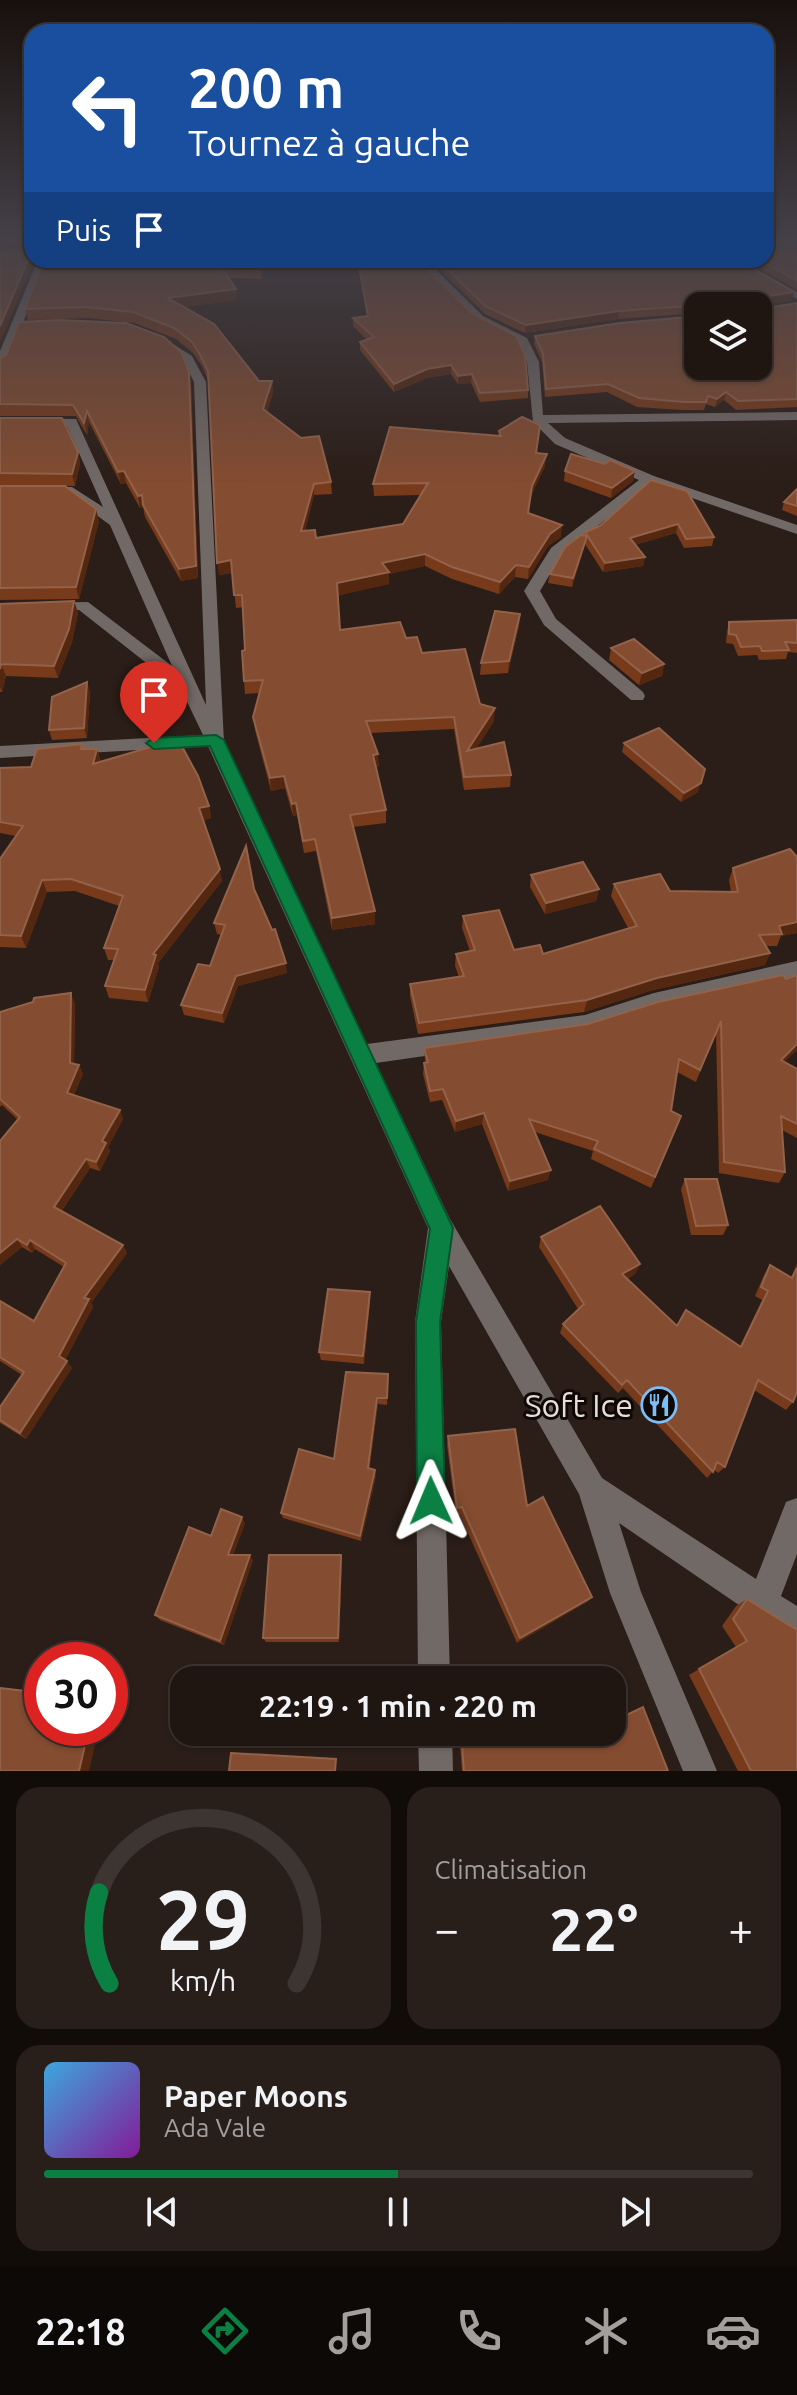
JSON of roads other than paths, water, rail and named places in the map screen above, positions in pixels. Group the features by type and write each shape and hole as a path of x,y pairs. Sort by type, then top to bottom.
{"street":[{"path":"0,365 23,320"},
{"path":"483,320 530,339 537,419 560,441 649,479 797,530"},
{"path":"142,331 168,343 188,358 200,382 216,740"},
{"path":"537,419 797,416"},
{"path":"0,422 72,422 190,689 441,1228 592,1488 626,1593 700,1771"},
{"path":"637,696 550,622 532,591 556,551 649,479"},
{"path":"0,492 72,491 119,526"},
{"path":"0,608 83,605 190,689"},
{"path":"0,752 216,740"},
{"path":"361,1055 585,1024 654,1002 797,970"},
{"path":"434,1666 428,1322 441,1228"},
{"path":"592,1488 797,1625"},
{"path":"763,1603 797,1513"},
{"path":"435,1746 436,1771"}],"place":[{"name":"Soft Ice","path":"659,1405"}]}
